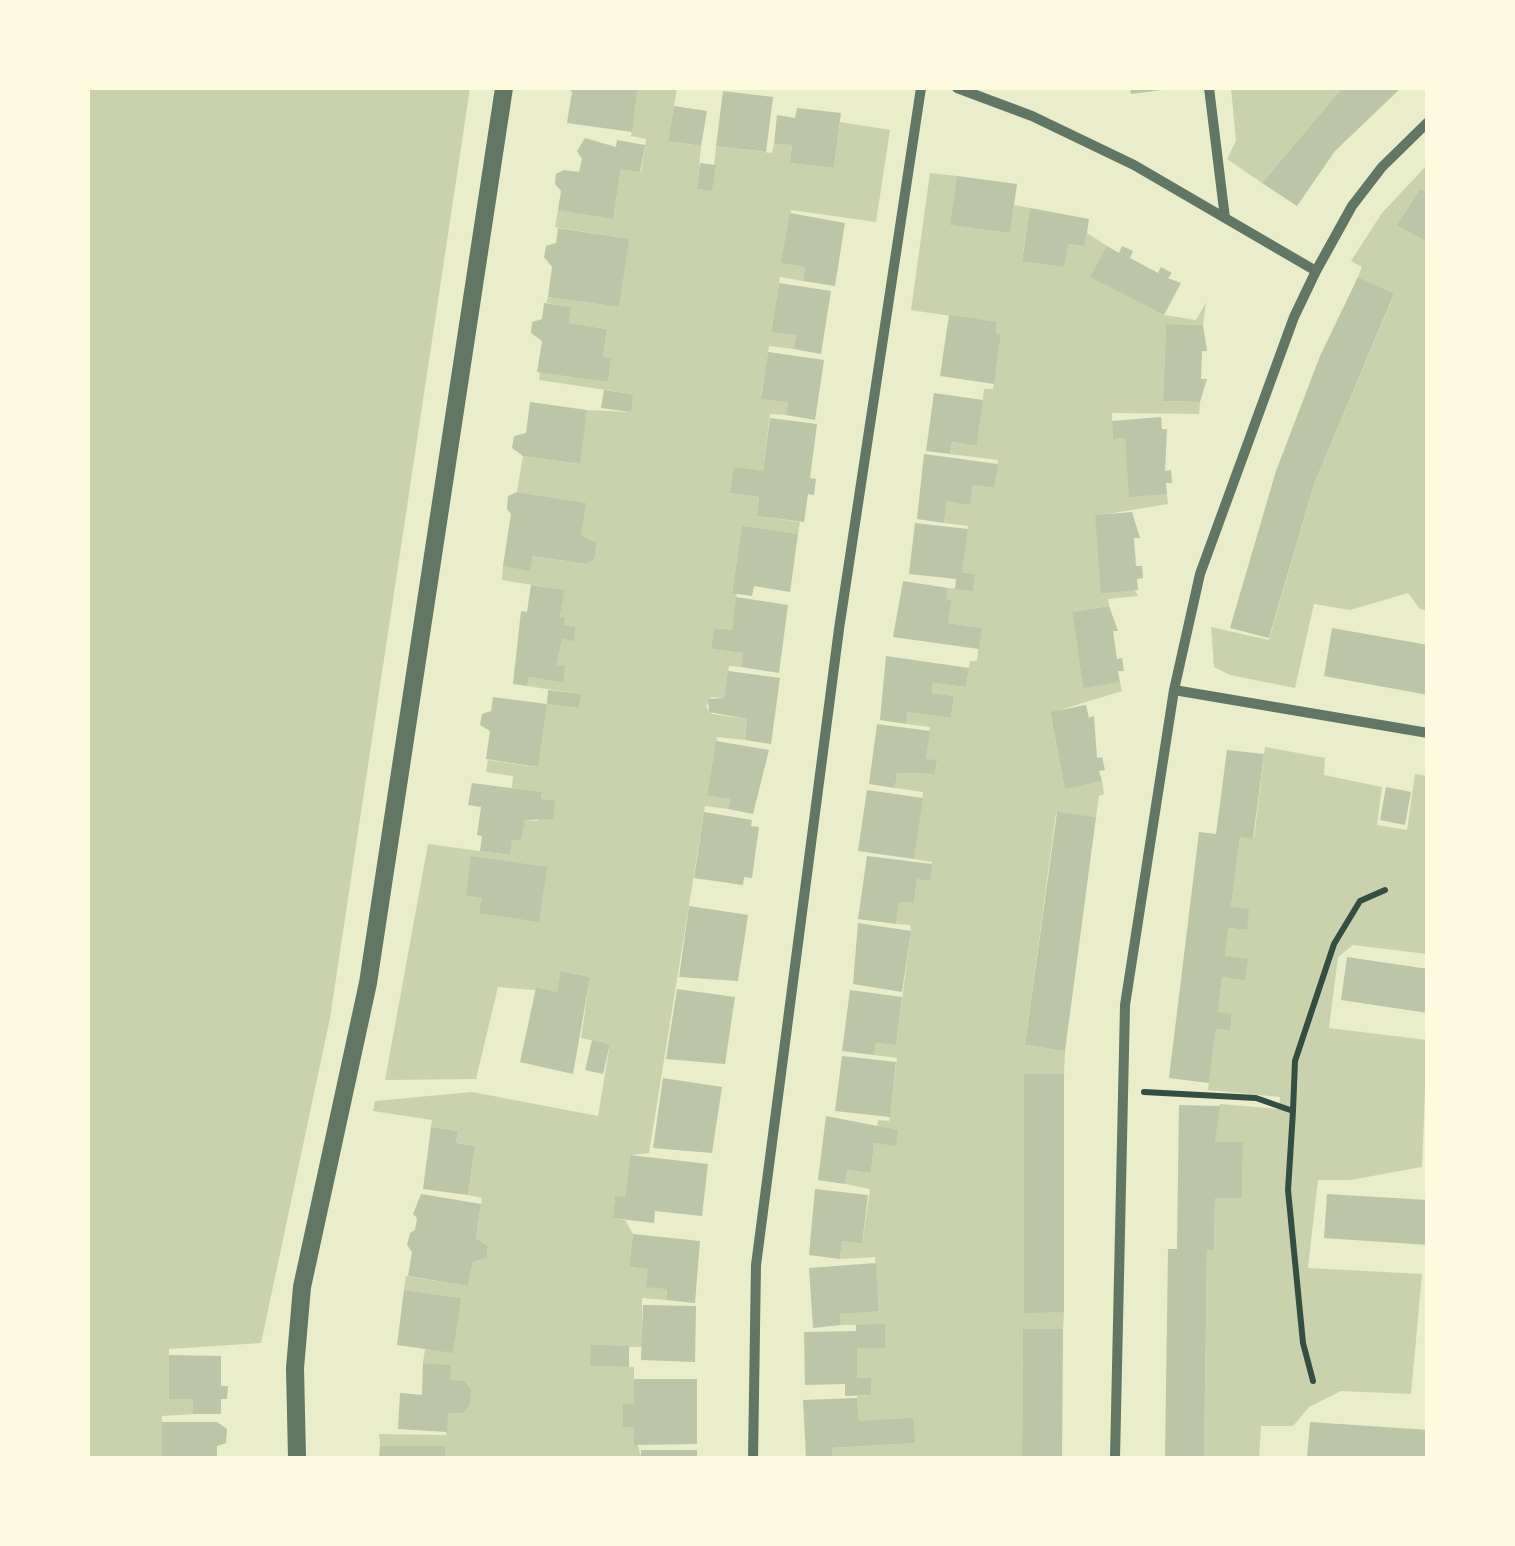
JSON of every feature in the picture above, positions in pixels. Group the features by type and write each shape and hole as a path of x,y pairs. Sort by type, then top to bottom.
{"street":[{"path":"297,1458 295,1368 302,1287 368,983 504,88"},
{"path":"753,1458 756,1265 834,667 922,88"},
{"path":"958,88 1083,139 1316,271"},
{"path":"1209,88 1225,218"},
{"path":"1115,1458 1123,1030 1134,934 1174,690 1200,574 1294,317 1316,271 1362,193 1411,134 1428,122"},
{"path":"1174,690 1428,733"}],"path":[{"path":"1312,1381 1303,1342 1288,1190 1295,1061 1334,944 1360,901 1385,890"},
{"path":"1164,1093 1256,1098 1293,1111"}],"green space":[{"path":"88,88 470,88 330,1018 261,1343 169,1349 169,1398 193,1399 193,1414 162,1416 162,1456 154,1458 88,1458"},
{"path":"638,88 677,88 668,141 701,146 697,189 712,190 716,146 772,153 774,144 792,145 790,163 834,168 840,122 890,130 876,222 791,210 782,263 805,267 803,281 780,277 771,331 796,335 794,349 769,346 761,398 788,402 786,415 770,414 763,471 734,468 731,493 759,497 757,516 800,522 798,534 742,527 732,592 737,593 732,630 714,628 711,649 743,653 741,667 729,666 724,698 711,697 706,707 712,714 747,719 745,740 717,737 707,794 730,799 728,809 705,806 649,1153 630,1155 625,1197 615,1197 613,1218 625,1220 633,1234 629,1267 648,1269 667,1289 666,1300 642,1298 642,1347 591,1346 591,1366 634,1367 634,1404 623,1404 623,1426 634,1427 641,1458 445,1458 444,1446 380,1446 379,1434 446,1435 450,1365 423,1363 425,1349 453,1352 460,1298 404,1290 406,1276 468,1286 473,1262 487,1258 488,1246 476,1238 482,1198 468,1195 475,1146 456,1143 458,1131 431,1127 432,1120 373,1111 375,1101 472,1092 598,1116 610,1044 581,1038 590,977 562,971 557,992 498,987 476,1079 385,1080 428,844 509,855 512,840 521,841 525,820 538,821 542,793 512,788 513,776 486,772 488,760 537,767 547,704 579,708 580,694 527,686 529,677 563,681 566,667 557,665 562,639 574,640 576,628 564,625 560,617 563,590 502,580 503,566 530,570 533,556 586,564 594,560 597,543 581,535 585,503 517,492 523,456 579,464 587,410 630,412 633,394 539,380 540,372 608,382 611,358 603,357 607,329 569,323 571,307 546,303 548,297 619,307 628,239 555,227 558,210 613,218 621,169 641,172 646,139 631,136"},
{"path":"1231,88 1342,88 1262,183 1227,159 1236,141"},
{"path":"1427,165 1427,193 1420,189 1398,224 1427,243 1427,611 1420,609 1408,593 1350,610 1314,604 1295,688 1230,675 1214,667 1211,627 1269,640 1314,484 1394,295 1358,277 1362,267 1351,261 1382,213"},
{"path":"930,173 957,176 951,225 1010,233 1014,205 1030,208 1022,260 1068,244 1085,246 1087,233 1107,246 1091,277 1164,315 1196,320 1206,303 1203,325 1166,324 1163,401 1200,402 1199,414 1112,413 1113,439 1125,438 1130,496 1167,494 1168,504 1095,516 1138,596 1108,599 1109,606 1072,612 1083,687 1120,682 1122,691 1050,713 1065,788 1102,781 1104,794 1099,796 1096,817 1056,813 1025,1045 1065,1051 1064,1074 1024,1074 1024,1312 1064,1312 1063,1329 1023,1329 1022,1458 832,1458 832,1448 915,1443 859,1421 857,1396 871,1395 857,1378 857,1348 885,1348 885,1325 841,1325 840,1314 879,1310 875,1257 840,1259 842,1241 862,1244 870,1189 845,1184 847,1170 871,1173 874,1143 896,1145 877,1127 878,1120 889,1121 897,1058 874,1055 876,1043 896,1045 911,931 910,925 896,924 899,902 914,903 917,879 930,880 932,862 914,859 923,792 895,788 897,773 935,774 937,761 926,759 930,727 906,724 908,712 951,718 954,696 932,693 933,683 966,687 970,661 977,661 981,628 948,623 952,600 946,599 948,588 973,590 975,574 962,572 968,526 944,523 947,501 970,504 973,485 994,488 998,460 950,454 952,442 977,446 984,389 993,389 1001,335 996,334 997,323 911,310"},
{"path":"1265,747 1325,758 1324,775 1382,787 1377,825 1407,830 1415,774 1427,776 1427,954 1353,945 1338,957 1329,1028 1427,1040 1422,1167 1350,1180 1318,1180 1308,1268 1422,1274 1411,1394 1341,1391 1309,1407 1293,1426 1261,1426 1259,1458 1204,1457 1207,1250 1214,1249 1215,1198 1242,1198 1243,1143 1215,1142 1216,1113 1220,1104 1279,1109 1280,1097 1208,1090 1216,1029 1229,1031 1232,1015 1218,1012 1222,977 1245,979 1225,956 1228,928 1247,930 1231,907 1240,837 1254,838"}],"building":[{"path":"567,88 638,88 632,132 567,123 572,92"},
{"path":"1130,88 1162,88 1162,90 1131,94"},
{"path":"1342,88 1401,88 1335,151 1297,206 1262,183"},
{"path":"723,91 773,97 766,152 716,146"},
{"path":"674,106 707,111 701,146 668,141"},
{"path":"797,108 841,113 834,168 790,163 792,145 774,144 777,115 795,118"},
{"path":"585,138 616,147 617,140 645,145 640,172 621,169 613,219 558,210 561,191 555,184 556,174 564,170 579,172 582,159 577,151"},
{"path":"700,163 716,165 712,191 697,189"},
{"path":"957,176 1017,184 1010,233 950,225"},
{"path":"1420,189 1428,193 1428,243 1397,225"},
{"path":"1030,208 1089,219 1085,246 1068,244 1064,267 1022,261"},
{"path":"790,213 845,223 835,286 803,281 805,267 781,263"},
{"path":"558,228 629,239 619,307 548,297 552,267 544,257 546,246 556,243"},
{"path":"1107,246 1119,253 1122,246 1133,251 1130,258 1158,273 1161,267 1172,273 1168,278 1181,283 1164,315 1090,277"},
{"path":"1358,277 1394,294 1314,484 1269,638 1230,628 1276,471 1320,356"},
{"path":"779,283 831,291 821,354 794,349 796,335 771,332"},
{"path":"544,303 571,307 569,323 607,329 603,357 611,358 608,382 537,372 542,341 531,333 532,322 542,319"},
{"path":"949,315 997,322 996,334 1001,334 994,384 940,376"},
{"path":"1166,324 1203,325 1207,351 1202,351 1201,379 1207,379 1200,402 1163,401"},
{"path":"768,352 824,360 815,420 786,415 788,402 761,399"},
{"path":"604,390 633,394 631,412 601,408"},
{"path":"934,393 983,400 977,446 952,442 950,454 926,451"},
{"path":"530,402 587,410 580,464 523,456 512,448 514,436 526,433"},
{"path":"1161,417 1162,429 1167,429 1165,471 1171,470 1172,483 1166,483 1167,494 1129,497 1125,438 1113,439 1112,421"},
{"path":"770,418 817,424 810,478 816,479 814,495 808,494 804,522 757,516 759,497 730,493 734,467 763,471"},
{"path":"924,454 998,464 994,488 973,485 970,505 947,501 944,523 917,519"},
{"path":"517,492 586,503 581,535 597,543 594,560 586,564 533,556 530,571 503,566 511,514 507,509 508,496"},
{"path":"1132,512 1140,538 1134,538 1136,566 1142,566 1143,578 1137,579 1138,590 1101,593 1095,515"},
{"path":"915,523 968,529 962,572 975,574 973,591 955,589 956,579 909,574"},
{"path":"742,526 798,534 790,592 754,586 752,596 732,593"},
{"path":"903,581 948,588 946,599 952,600 948,623 982,628 979,649 893,637"},
{"path":"531,585 564,590 560,617 565,618 564,625 576,627 574,641 562,639 557,665 566,666 563,682 529,677 527,686 513,684 521,611 527,612"},
{"path":"736,597 788,605 779,673 741,667 743,653 711,649 714,628 732,630"},
{"path":"1109,606 1118,631 1113,631 1117,659 1122,658 1124,671 1118,671 1120,682 1083,688 1072,612"},
{"path":"1332,628 1428,645 1428,695 1324,676"},
{"path":"886,656 969,668 966,687 933,683 932,693 954,696 951,718 908,712 906,724 880,720"},
{"path":"728,671 780,678 771,744 745,740 747,719 709,712 708,699 724,698"},
{"path":"548,690 581,694 579,708 547,704"},
{"path":"493,697 547,704 538,767 486,759 490,731 480,725 482,714 491,711"},
{"path":"1086,705 1089,718 1094,716 1097,758 1102,757 1105,770 1099,771 1102,781 1065,789 1050,712"},
{"path":"877,724 930,731 926,759 937,760 935,774 897,773 895,788 869,784"},
{"path":"716,741 769,750 753,814 728,809 730,799 707,795"},
{"path":"1227,750 1264,754 1253,839 1240,837 1231,907 1249,909 1247,930 1228,928 1225,956 1248,959 1245,980 1222,977 1218,1012 1232,1014 1230,1031 1216,1029 1209,1083 1169,1078 1199,832 1216,834"},
{"path":"472,783 542,792 541,799 555,801 553,819 525,820 521,841 512,840 510,855 480,851 482,836 477,835 481,807 468,805"},
{"path":"1386,787 1411,792 1405,825 1380,820"},
{"path":"867,790 923,798 914,859 858,851"},
{"path":"704,812 752,820 751,826 759,827 752,878 744,877 743,885 694,878"},
{"path":"1057,812 1096,817 1065,1051 1025,1045"},
{"path":"471,856 547,867 539,922 479,913 482,898 466,895"},
{"path":"867,856 932,864 930,881 917,879 914,903 899,902 896,924 858,919"},
{"path":"689,906 748,915 738,981 679,977"},
{"path":"858,923 911,931 902,992 853,984"},
{"path":"1347,957 1428,969 1428,1013 1341,1000"},
{"path":"561,971 590,977 573,1074 520,1062 536,988 557,992"},
{"path":"677,989 735,997 725,1064 666,1059"},
{"path":"850,990 902,997 896,1045 876,1043 874,1055 842,1051"},
{"path":"592,1040 610,1044 603,1074 585,1070"},
{"path":"842,1056 896,1062 890,1117 835,1111"},
{"path":"1024,1074 1064,1074 1064,1312 1024,1313"},
{"path":"663,1078 722,1087 712,1153 653,1148"},
{"path":"1179,1105 1220,1106 1215,1142 1243,1142 1242,1198 1215,1198 1214,1250 1207,1250 1204,1457 1165,1456 1168,1249 1177,1249"},
{"path":"826,1116 898,1130 896,1146 874,1143 871,1173 847,1170 845,1184 818,1180"},
{"path":"431,1127 458,1131 456,1143 475,1146 468,1195 423,1189"},
{"path":"630,1155 708,1164 702,1216 655,1211 654,1223 613,1218 615,1196 625,1197"},
{"path":"815,1189 868,1195 862,1244 842,1241 840,1259 809,1255"},
{"path":"421,1194 481,1204 476,1238 488,1246 487,1258 473,1262 468,1286 408,1276 412,1252 407,1245 415,1230 417,1218 413,1214"},
{"path":"1327,1194 1428,1200 1428,1245 1324,1238"},
{"path":"633,1234 700,1241 695,1303 666,1300 667,1289 646,1287 648,1269 629,1267"},
{"path":"876,1263 879,1311 840,1314 841,1325 813,1328 809,1268"},
{"path":"404,1290 461,1298 453,1353 397,1345"},
{"path":"643,1305 696,1306 695,1362 641,1360"},
{"path":"885,1324 885,1348 857,1348 857,1378 871,1378 871,1395 845,1396 845,1384 805,1385 804,1332 856,1331 856,1325"},
{"path":"1023,1329 1063,1329 1062,1458 1022,1458"},
{"path":"591,1345 629,1346 629,1367 590,1366"},
{"path":"169,1355 221,1356 221,1386 228,1386 227,1399 221,1399 221,1414 193,1414 193,1399 169,1399"},
{"path":"423,1363 451,1365 450,1380 464,1381 471,1390 470,1405 462,1413 448,1413 447,1432 398,1429 400,1393 422,1395"},
{"path":"634,1379 697,1379 697,1444 634,1445 634,1427 623,1427 623,1404 634,1404"},
{"path":"857,1398 859,1421 913,1418 915,1443 832,1448 832,1458 806,1458 803,1400"},
{"path":"162,1422 217,1422 227,1429 226,1443 217,1446 217,1458 162,1458"},
{"path":"1310,1422 1428,1430 1428,1458 1307,1458"},
{"path":"380,1446 445,1446 445,1458 379,1458"},
{"path":"641,1450 697,1450 697,1458 641,1458"}]}
